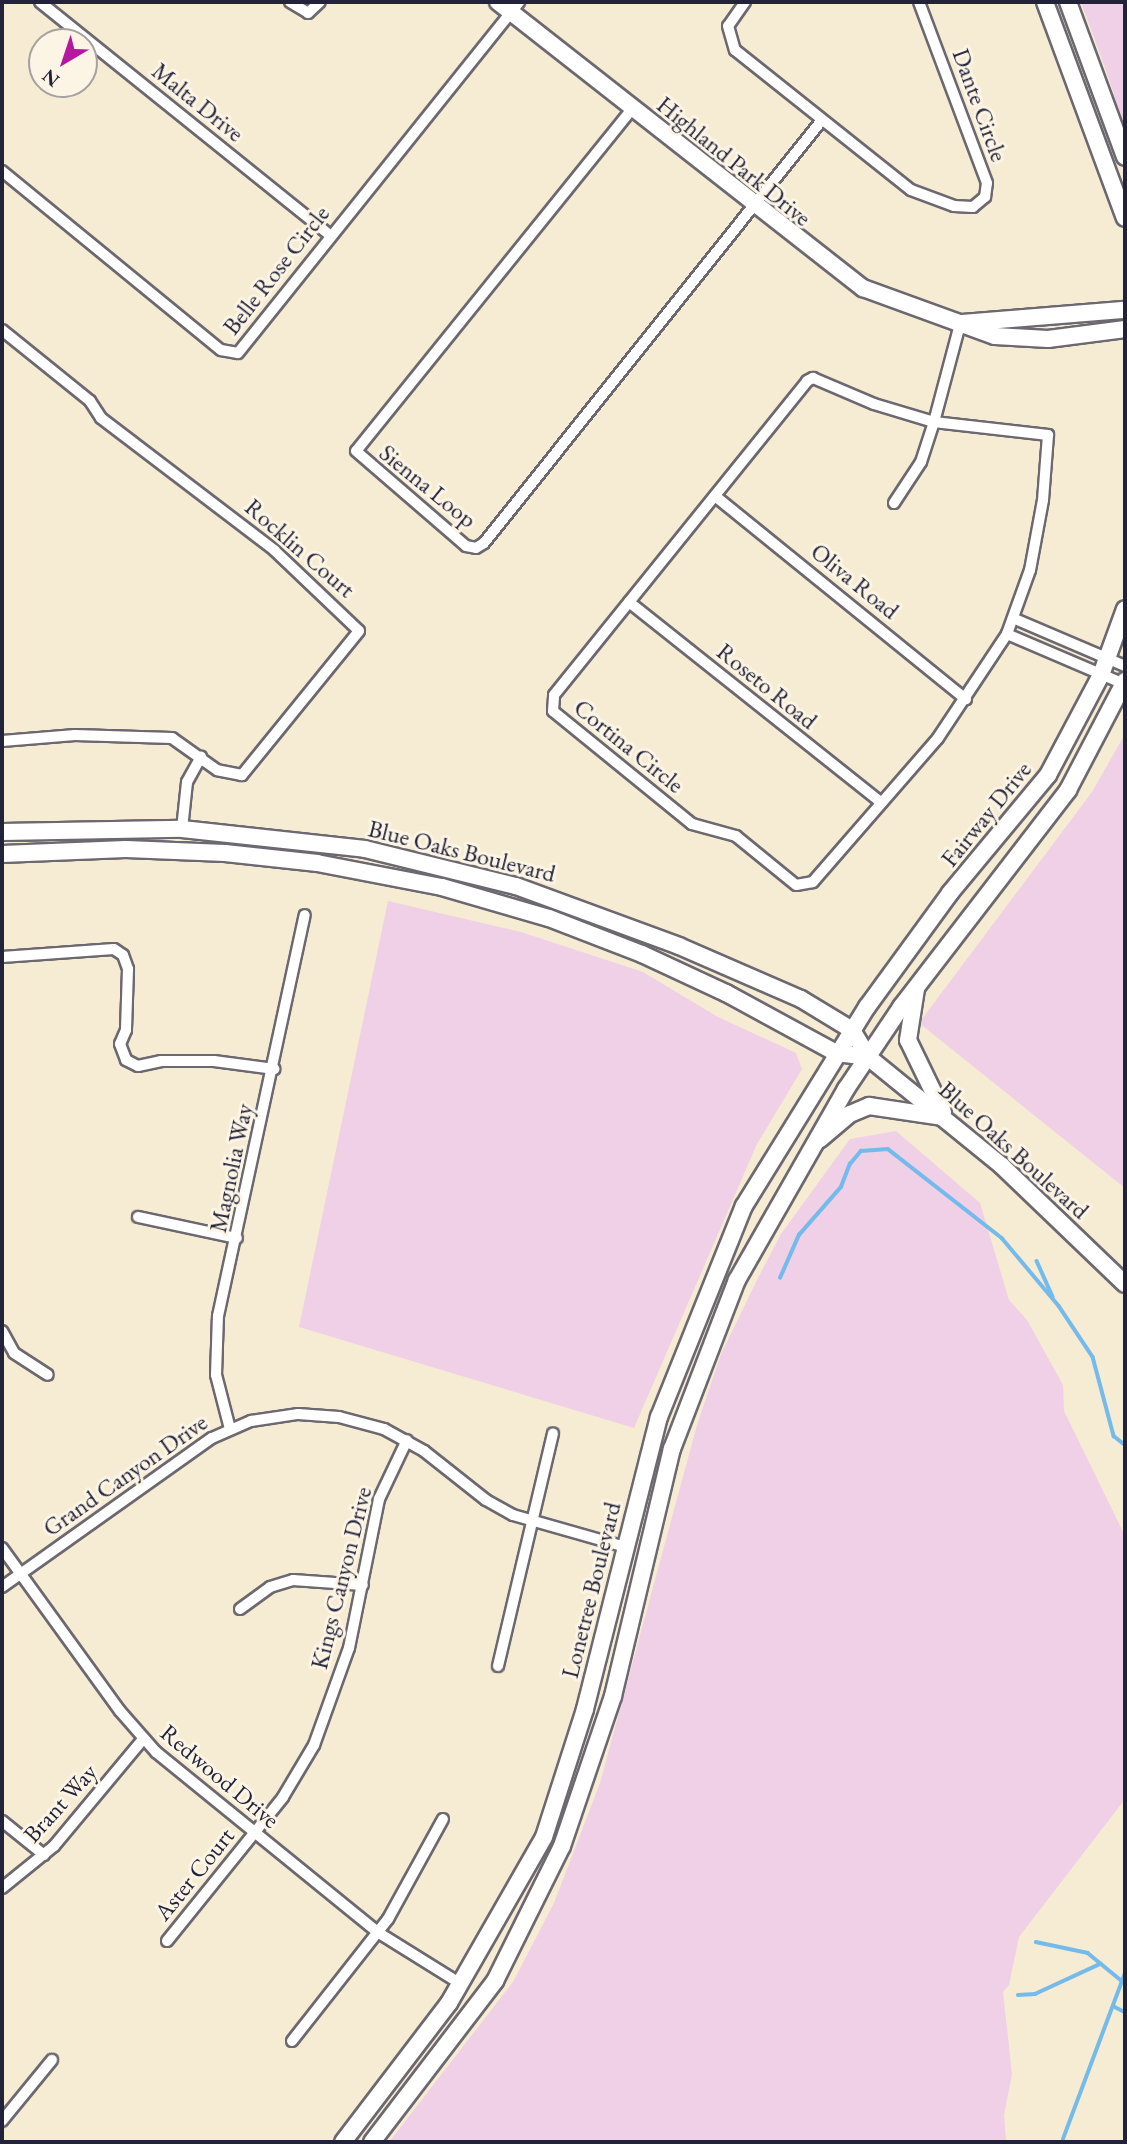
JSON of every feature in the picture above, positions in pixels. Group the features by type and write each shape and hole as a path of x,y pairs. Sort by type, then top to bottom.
{"main road":[{"name":"Highland Park Drive","path":"498,2 515,7 632,109 754,207 863,288 995,336 1025,340 1125,329"},
{"path":"1045,2 1125,218"},
{"path":"1056,2 1081,64 1096,76"},
{"path":"1068,2 1125,157"},
{"name":"Highland Park Drive","path":"960,324 1125,310"},
{"name":"Fairway Drive","path":"852,1030 950,894 1038,791 1109,659 1125,609"},
{"name":"Fairway Drive","path":"868,1057 918,985 1068,790 1125,682"},
{"name":"Blue Oaks Boulevard","path":"2,832 182,829 354,847 506,883 598,913 758,978 852,1030 868,1057 946,1117 1125,1284"},
{"name":"Blue Oaks Boulevard","path":"2,855 127,849 225,853 317,863 442,887 549,918 642,954 726,993 836,1054 868,1057"},
{"path":"918,985 908,1040 946,1117"},
{"name":"Lonetree Boulevard","path":"343,2142 411,2057 461,1984 544,1838 585,1709 663,1406 729,1238 780,1142 852,1030"},
{"name":"Lonetree Boulevard","path":"372,2142 483,1998 515,1944 576,1811 613,1696 673,1449 718,1324 808,1149 868,1057"},
{"path":"808,1149 864,1106 946,1117"},
{"path":"625,1547 647,1550"},
{"path":"461,1984 483,1998"}],"street":[{"name":"Malta Drive","path":"40,2 330,235"},
{"path":"290,2 308,13 320,2"},
{"name":"Dante Circle","path":"745,2 730,22 730,43 822,120 921,195 962,208 983,200 987,183 919,2"},
{"name":"Belle Rose Circle","path":"2,171 226,353 243,349 247,338 515,7"},
{"name":"Sienna Loop","path":"632,109 356,451 466,546 476,548 484,544 496,524 754,207"},
{"path":"754,207 822,120"},
{"path":"894,503 921,462 960,324"},
{"name":"Rocklin Court","path":"2,330 90,401 101,418 130,442 148,450 274,550 359,631 248,772 224,773 180,741 163,737 75,735 2,741"},
{"name":"Cortina Circle","path":"813,377 874,404 934,422 1048,435 1043,500 1015,619 967,699 813,882 796,885 736,836 692,824 553,711 554,695 813,377"},
{"name":"Oliva Road","path":"715,496 967,699"},
{"name":"Roseto Road","path":"629,602 879,801"},
{"path":"1015,619 1125,666"},
{"path":"1007,634 1101,675 1125,682"},
{"path":"182,829 187,782 201,757"},
{"name":"Magnolia Way","path":"230,1429 219,1395 215,1354 304,915"},
{"path":"2,957 114,949 123,955 128,969 127,1030 120,1044 126,1060 138,1066 161,1061 214,1061 274,1069"},
{"path":"138,1217 237,1238"},
{"path":"2,1331 15,1353 48,1375"},
{"name":"Grand Canyon Drive","path":"2,1587 177,1461 230,1429 278,1415 318,1414 362,1421 407,1440 486,1500 532,1522 625,1547"},
{"path":"498,1666 553,1433"},
{"name":"Kings Canyon Drive","path":"254,1833 293,1782 314,1745 349,1648 376,1507 407,1440"},
{"name":"Redwood Drive","path":"2,1548 143,1739 254,1833 379,1933 461,1984"},
{"path":"240,1609 270,1587 293,1580 363,1585"},
{"name":"Brant Way","path":"2,1888 44,1855 143,1739"},
{"path":"292,2041 379,1933 443,1819"},
{"path":"2,1821 44,1855"},
{"name":"Aster Court","path":"167,1941 254,1833"},
{"path":"2,2121 52,2060"}],"shaded area":[{"path":"1081,2 1125,2 1125,131 1109,79"},
{"path":"1125,734 1125,1188 919,1023 1092,792"},
{"path":"388,901 521,932 643,972 718,1017 796,1053 802,1069 757,1144 634,1428 299,1327"},
{"path":"896,1131 980,1203 1009,1300 1027,1320 1063,1385 1064,1411 1125,1536 1125,1799 1019,1937 1009,1985 1003,1992 1012,2074 1004,2115 1006,2142 389,2142 513,1982 554,1903 600,1783 697,1425 721,1354 759,1276 781,1234 850,1139"}],"waterway":[{"path":"780,1278 799,1235 841,1187 850,1164 861,1151 888,1149 1002,1238 1059,1306 1093,1357 1114,1436 1125,1445"},
{"path":"1037,1261 1053,1297"},
{"path":"1036,1942 1088,1953 1122,1981"},
{"path":"1018,1995 1035,1994 1100,1964"},
{"path":"1063,2139 1125,1973"},
{"path":"1115,2007 1125,2012"}]}
